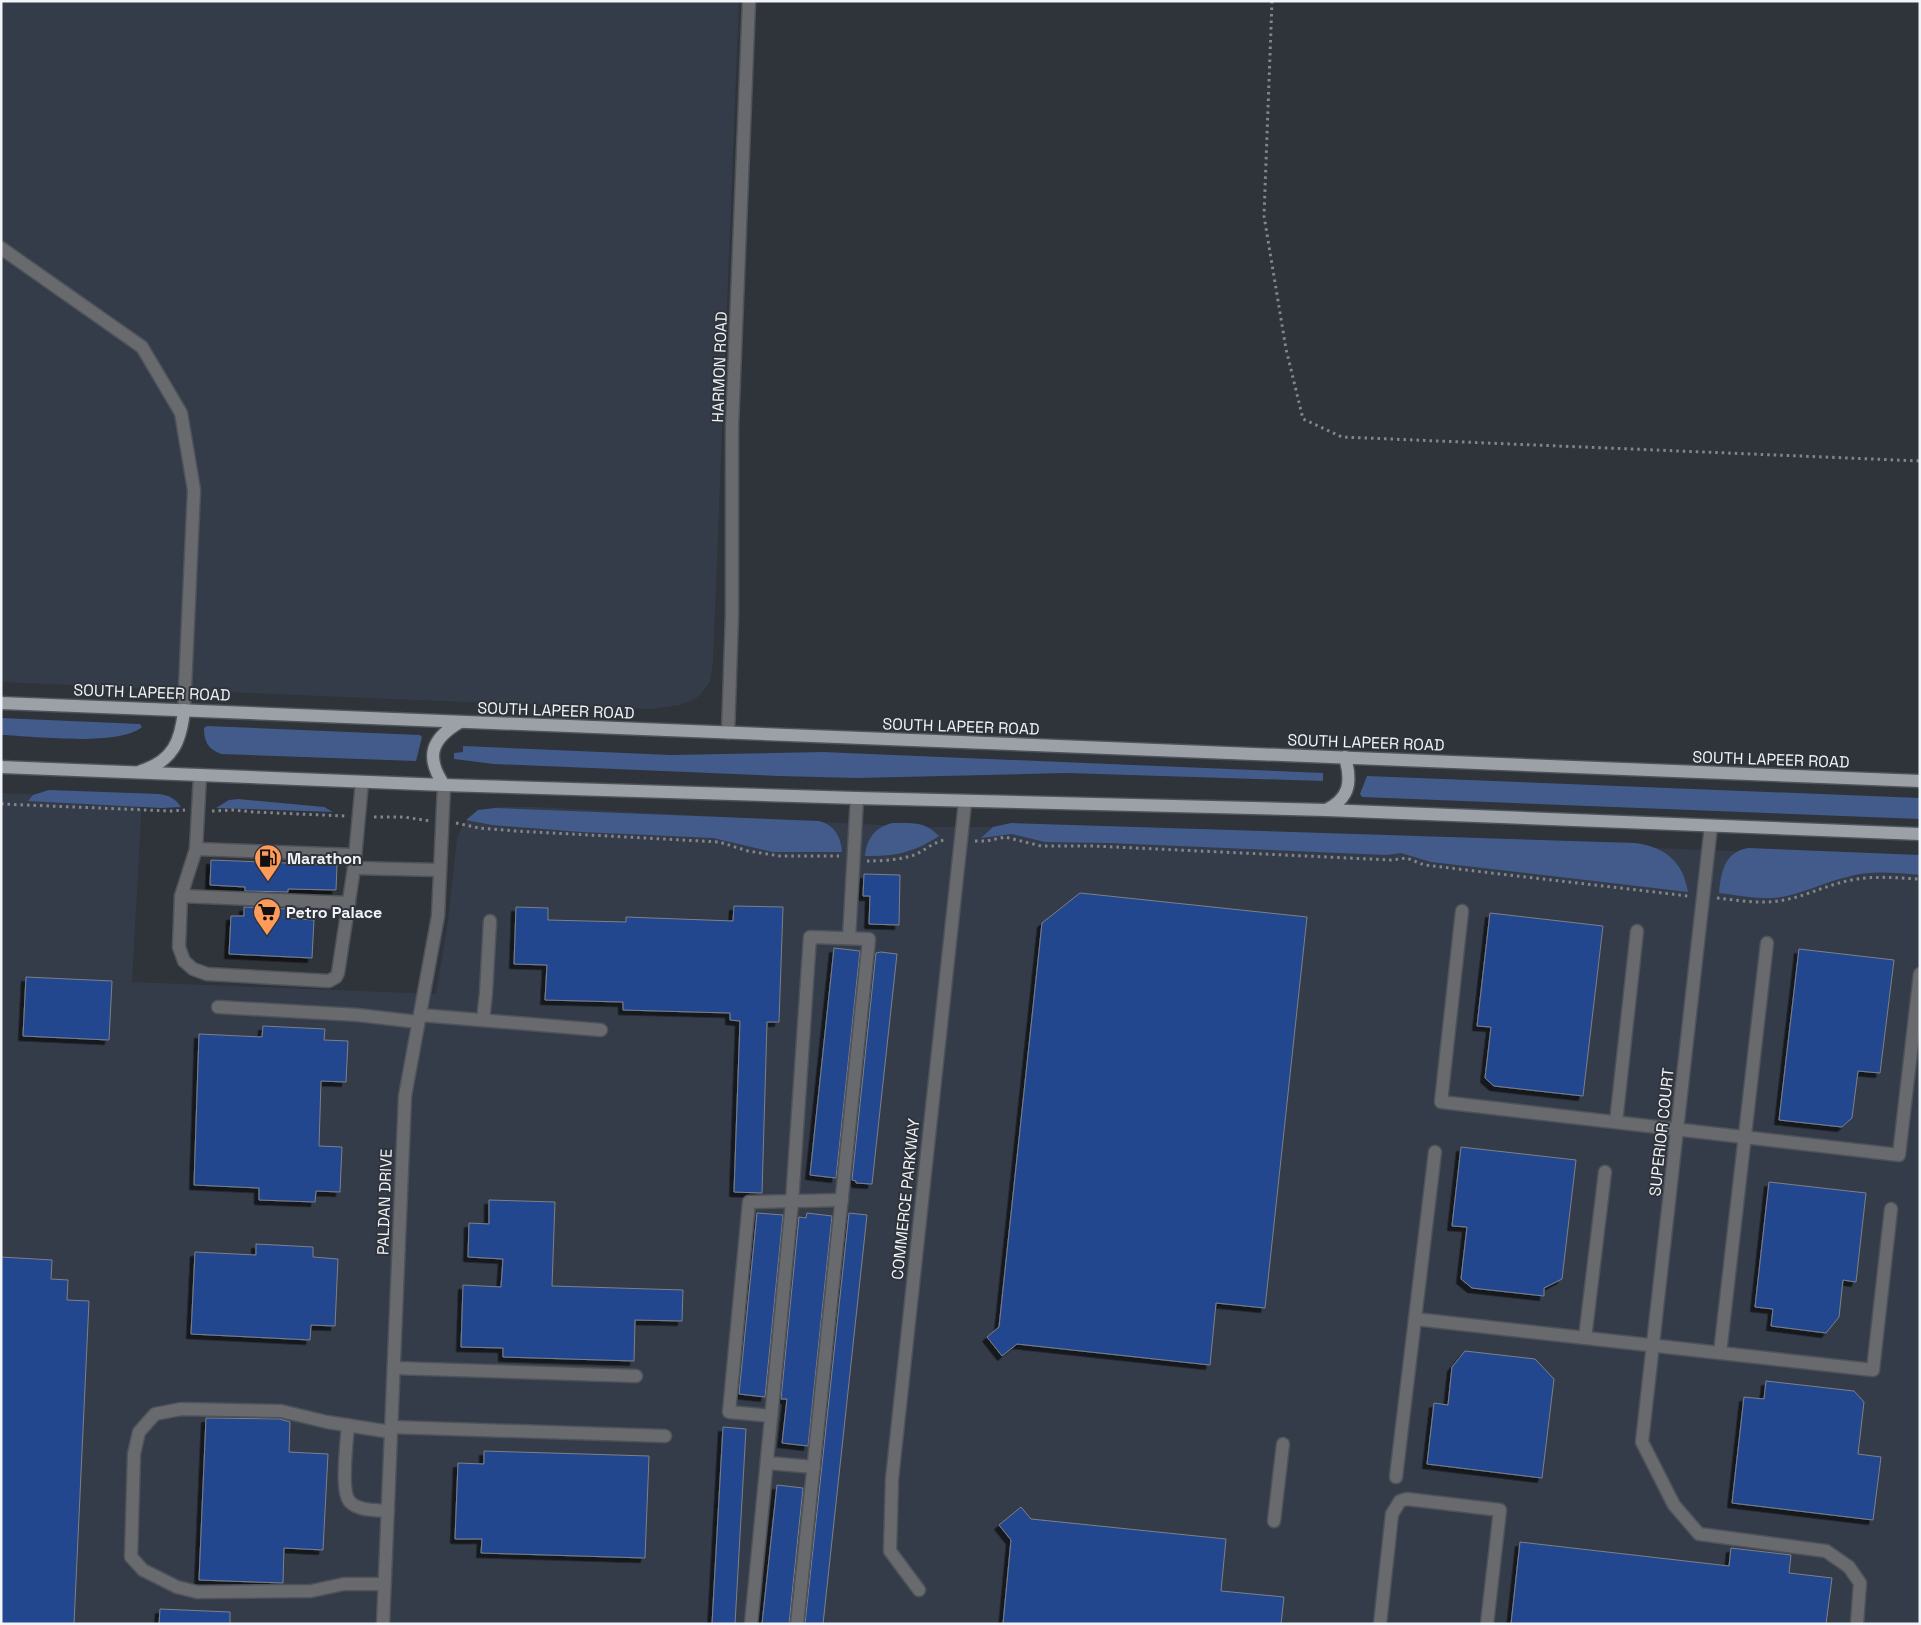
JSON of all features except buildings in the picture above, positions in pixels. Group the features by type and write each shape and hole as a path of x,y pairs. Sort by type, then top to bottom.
{"main road":[{"name":"SOUTH LAPEER ROAD","path":"1,703 1920,781"},
{"path":"136,773 154,767 171,752 182,729 184,710"},
{"path":"444,785 433,763 433,751 438,738 446,730 460,722"},
{"path":"1326,810 1336,805 1343,798 1348,788 1349,773 1345,757"},
{"path":"1,767 444,785 965,802 1326,810 1920,834"}],"street":[{"name":"HARMON ROAD","path":"728,733 732,615 732,426 749,1"},
{"path":"1,248 142,347 181,413 194,490 184,710"},
{"path":"200,775 196,849 181,896 179,947 184,961 193,969 208,974 329,981 336,977 338,973 349,903 362,782"},
{"name":"PALDAN DRIVE","path":"383,1624 405,1104 438,916 444,785"},
{"path":"849,938 857,798"},
{"name":"COMMERCE PARKWAY","path":"919,1590 890,1551 892,1479 965,802"},
{"name":"SUPERIOR COURT","path":"1712,826 1642,1442 1674,1505 1699,1534 1826,1552 1849,1567 1860,1583 1857,1624"},
{"path":"196,849 354,861 440,870"},
{"path":"181,896 349,903"},
{"path":"1462,911 1441,1102 1899,1154 1920,974"},
{"path":"483,1020 490,921"},
{"path":"1616,1122 1637,931"},
{"path":"751,1624 792,1202 810,937 869,939 797,1624"},
{"path":"1720,1353 1767,943"},
{"path":"218,1007 483,1020 601,1030"},
{"path":"1396,1476 1435,1152"},
{"path":"1585,1338 1605,1172"},
{"path":"771,1416 729,1412 749,1202 842,1200"},
{"path":"1415,1319 1873,1370 1891,1209"},
{"path":"394,1368 636,1376"},
{"path":"384,1584 344,1584 311,1591 197,1592 177,1587 143,1570 131,1558 134,1454 139,1432 155,1414 181,1409 281,1411 348,1425 391,1430 665,1436"},
{"path":"348,1425 345,1491 349,1502 359,1508 388,1511"},
{"path":"1274,1521 1283,1444"},
{"path":"767,1463 814,1467"},
{"path":"1380,1624 1392,1514 1400,1502 1408,1499 1500,1510 1487,1624"}],"path":[{"path":"1272,1 1264,216 1286,349 1303,419 1342,437 1920,461"},
{"path":"1,804 183,810"},
{"path":"214,811 234,810 338,816"},
{"path":"380,817 420,820"},
{"path":"463,823 479,828 524,832 712,842 748,851 780,856 844,856"},
{"path":"979,841 1005,837 1053,847 1093,846 1391,860 1403,857 1424,866 1688,896"},
{"path":"864,861 910,856 922,852 941,840"},
{"path":"1719,898 1767,902 1792,899 1826,887 1864,878 1920,879"}],"shaded area":[{"path":"1,1 739,1 713,661 710,682 698,697 680,705 651,709 1,682"},
{"path":"1,718 140,724 142,727 130,733 95,739 1,735"},
{"path":"207,726 420,735 422,737 416,761 221,754 213,750 206,741 204,728"},
{"path":"463,746 671,755 823,752 1323,773 1323,781 1067,773 857,778 779,776 494,764 454,759 454,753 463,752"},
{"path":"1367,776 1920,798 1920,819 1362,797 1360,794"},
{"path":"49,790 159,794 172,798 181,807 162,808 28,801 33,795"},
{"path":"1,793 142,799 132,982 436,994 448,921 457,838 464,823 476,814 498,807 536,807 920,827 1103,827 1920,858 1920,1624 1,1624"},
{"path":"238,799 324,807 333,812 216,808 229,800"},
{"path":"495,808 819,821 829,825 836,832 842,852 773,852 713,838 582,832 492,825 466,820 478,810"},
{"path":"893,823 923,825 939,836 913,850 885,856 865,856 873,834 881,827"},
{"path":"1011,823 1635,843 1655,848 1671,857 1682,872 1688,892 1431,862 1401,853 1387,855 1045,842 1012,834 981,838 993,827"},
{"path":"1748,848 1920,855 1920,875 1865,873 1792,895 1773,898 1719,893 1725,864 1734,854"}],"place":[{"name":"Marathon","path":"268,882"},
{"name":"Petro Palace","path":"267,936"}]}
